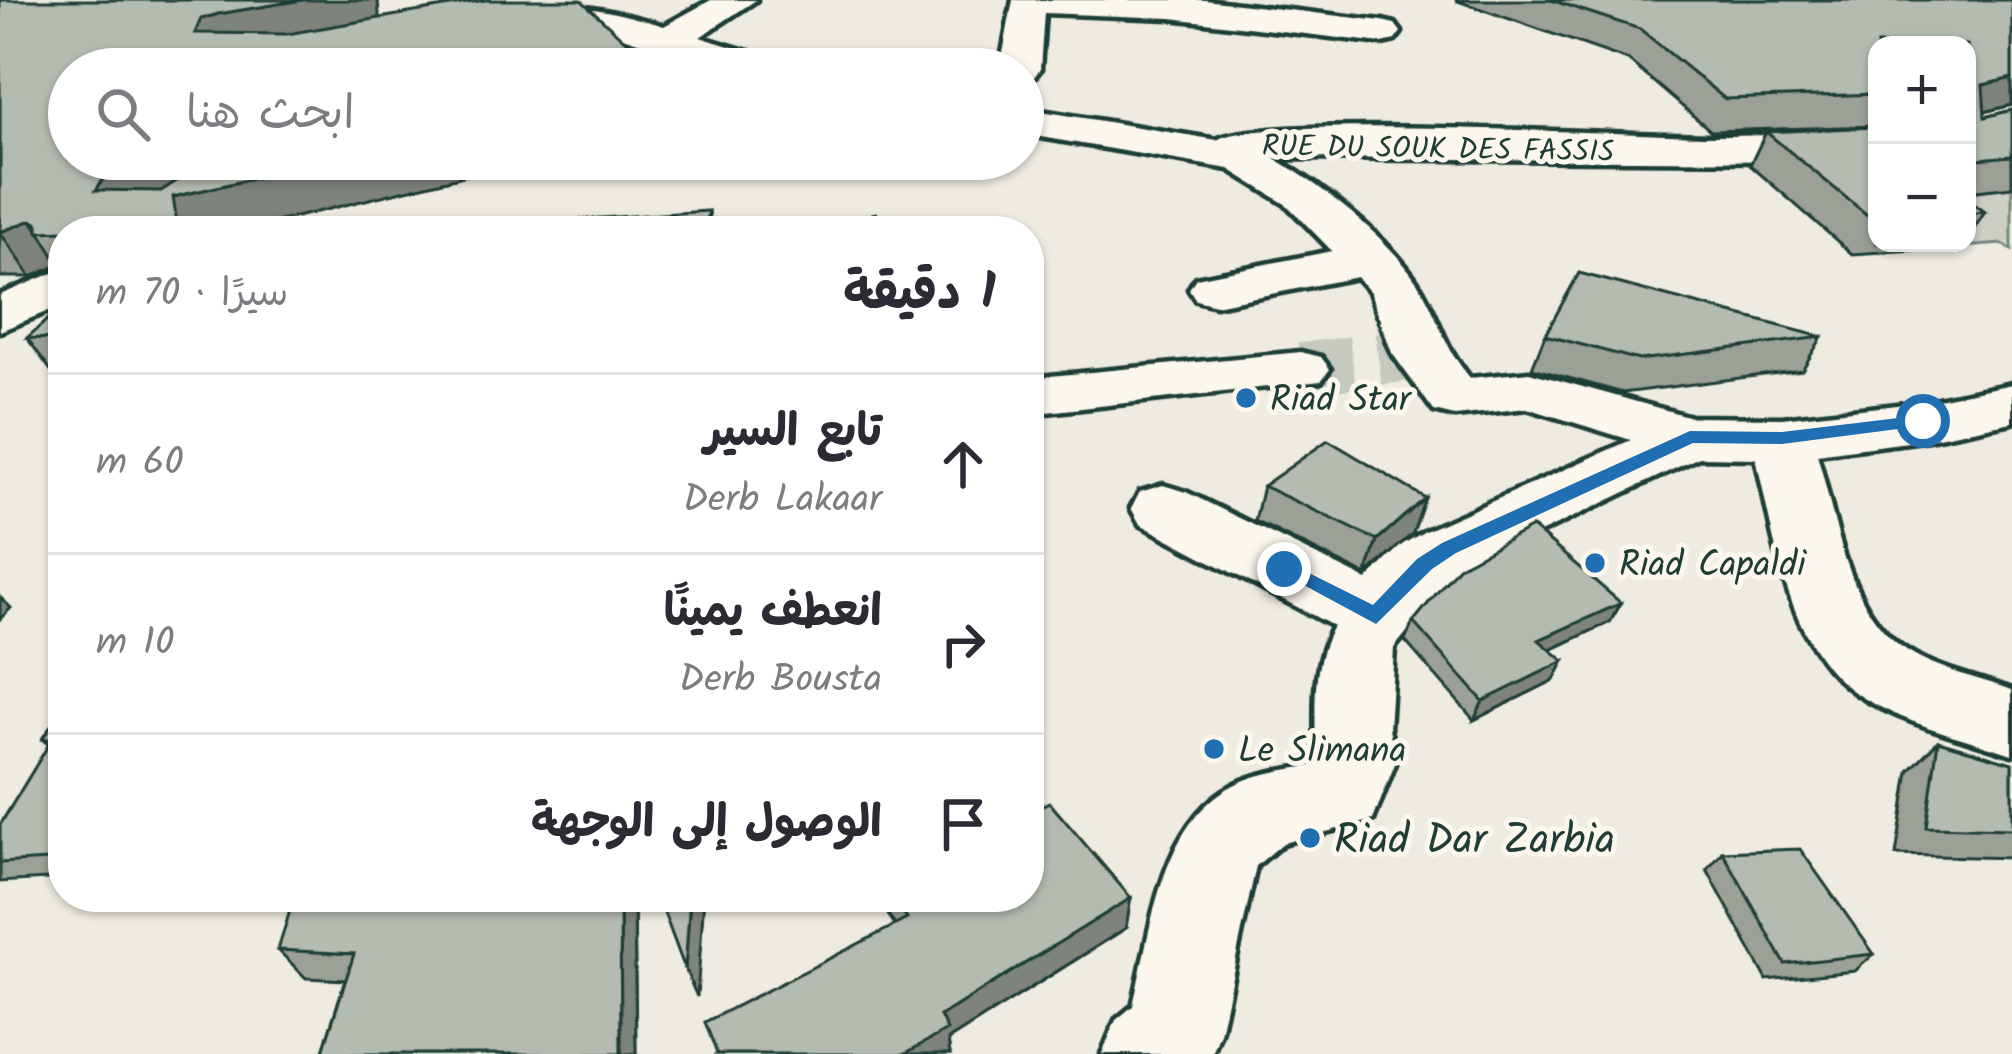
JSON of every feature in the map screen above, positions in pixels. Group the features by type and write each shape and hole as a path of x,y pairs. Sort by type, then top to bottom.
{"street":[{"path":"667,40 738,0"},
{"path":"1022,48 1026,7 1039,2 1171,7 1382,32"},
{"path":"467,28 533,16 587,14 694,48"},
{"name":"RUE DU SOUK DES FASSIS","path":"1044,126 1242,158"},
{"name":"RUE DU SOUK DES FASSIS","path":"1242,158 1234,146 1311,141 1708,153 1868,143"},
{"path":"1242,158 1304,195 1369,259 1396,290 1415,354 1455,398 1528,390 1690,437 1782,438 1923,421 2012,403"},
{"path":"1215,289 1369,259"},
{"path":"1044,395 1301,369"},
{"path":"1150,1054 1173,1033 1209,872 1226,839 1261,812 1344,795 1353,778 1352,683 1358,648 1376,616 1424,564 1449,548 1690,437"},
{"path":"1782,438 1833,617 1858,650 1880,671 2012,722"},
{"path":"1162,508 1376,616"}],"path":[{"path":"874,212 875,216"}],"shaded area":[{"path":"2012,187 2012,250 2003,244 1976,246 1976,191"}],"building":[{"path":"0,0 302,0 201,19 195,33 287,34 485,0 581,0 633,48 48,48 48,180 102,180 96,190 161,191 178,180 247,180 173,197 176,216 48,216 48,232 38,232 32,220 0,232"},
{"path":"1551,0 2012,0 2012,78 1983,85 1985,117 2012,110 2012,156 1976,159 1976,36 1868,36 1868,94 1725,99 1640,29"},
{"path":"1868,127 1868,216 1766,132"},
{"path":"709,211 708,216 632,216"},
{"path":"1579,273 1822,337 1639,360 1545,335"},
{"path":"48,319 48,339 27,338"},
{"path":"1328,440 1425,498 1377,540 1263,486"},
{"path":"1532,527 1621,603 1539,640 1564,661 1483,701 1413,622 1459,566"},
{"path":"1938,741 2012,763 2012,829 1926,827"},
{"path":"48,746 48,860 0,863 0,825"},
{"path":"1049,802 1131,898 940,1016 947,1030 904,1054 717,1054 705,1022 907,919 902,912 1044,912 1044,804"},
{"path":"1800,849 1874,954 1785,964 1723,852"},
{"path":"289,912 620,912 621,1054 322,1054 354,954 278,950"},
{"path":"664,912 689,912 685,969"}],"tunnel":[{"path":"1301,369 1410,355"}],"place":[{"name":"Riad Star","path":"1246,398"},
{"name":"Riad Capaldi","path":"1595,563"},
{"name":"Le Slimana","path":"1214,749"},
{"name":"Riad Dar Zarbia","path":"1310,838"}],"route":[{"path":"1284,569 1376,616 1424,564 1449,548 1690,437 1782,438 1923,421"}]}
